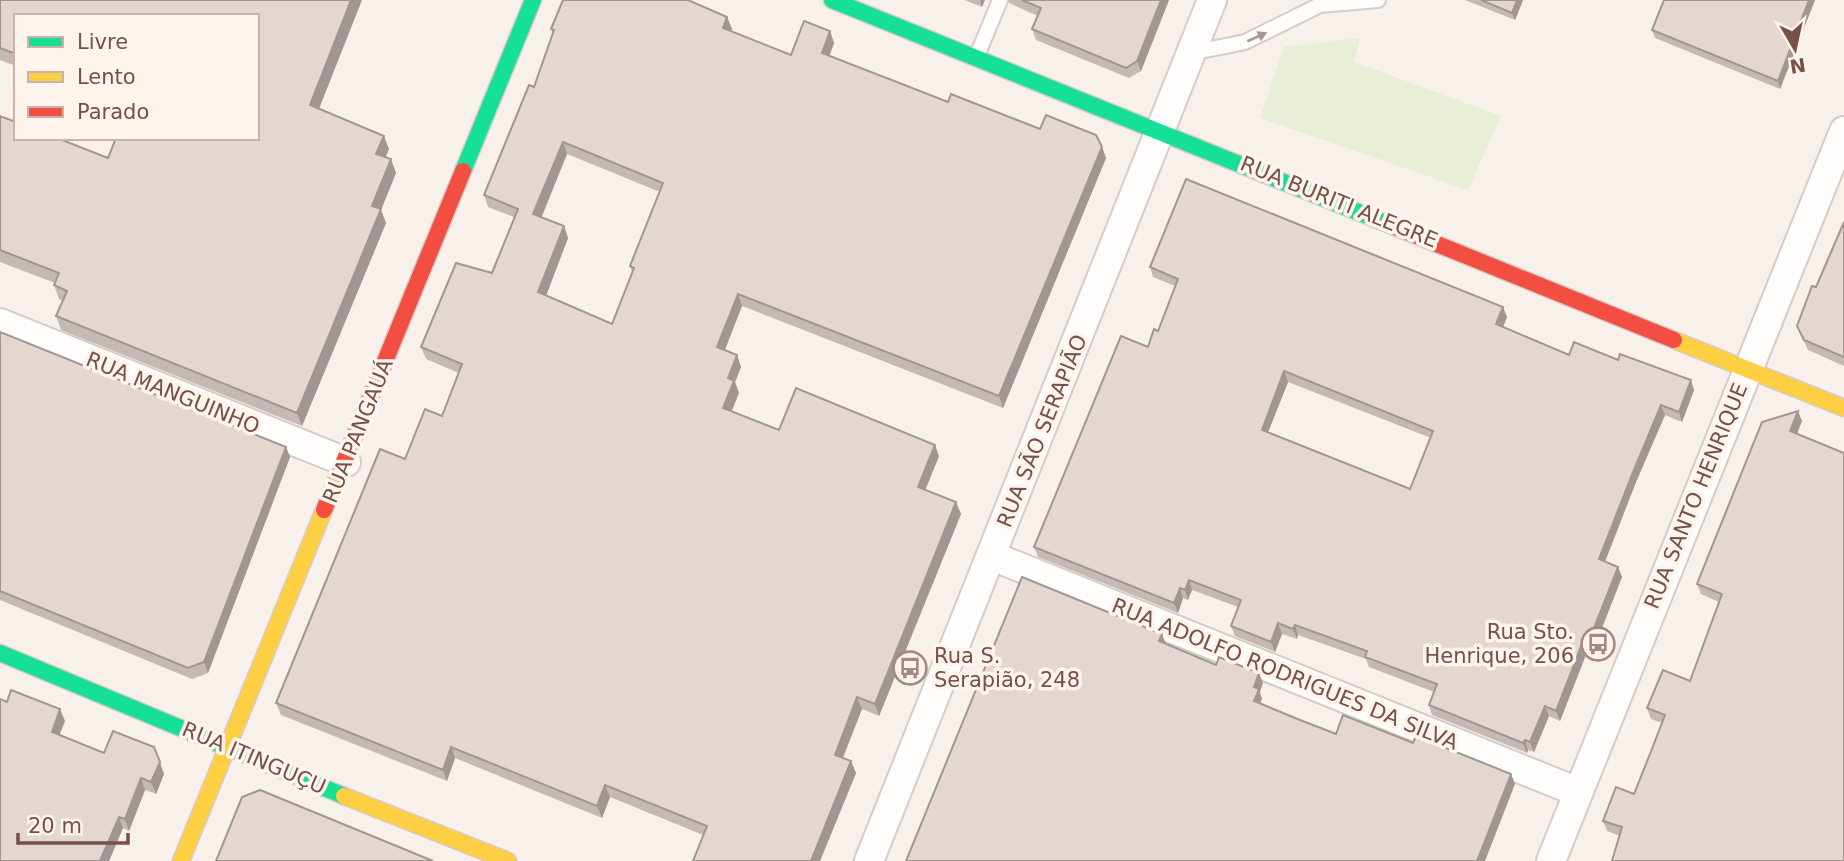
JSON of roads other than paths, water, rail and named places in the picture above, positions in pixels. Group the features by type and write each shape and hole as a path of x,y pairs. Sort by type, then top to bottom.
{"street":[{"name":"RUA PANGAUÁ","path":"181,861 533,0"},
{"name":"RUA BURITI ALEGRE","path":"832,0 1844,408"},
{"name":"RUA SÃO SERAPIÃO","path":"869,861 1212,0"},
{"name":"RUA SANTO HENRIQUE","path":"1551,861 1844,131"},
{"name":"RUA MANGUINHO","path":"0,323 345,462"},
{"name":"RUA ADOLFO RODRIGUES DA SILVA","path":"992,556 1578,792"},
{"name":"RUA ITINGUÇU","path":"0,653 404,821 508,861"}],"lane":[{"path":"977,57 1000,0"},
{"path":"1191,53 1245,42 1320,2 1378,0"}],"place":[{"name":"Rua Sto. Henrique, 206","path":"1598,644"},
{"name":"Rua S. Serapião, 248","path":"910,668"}]}
